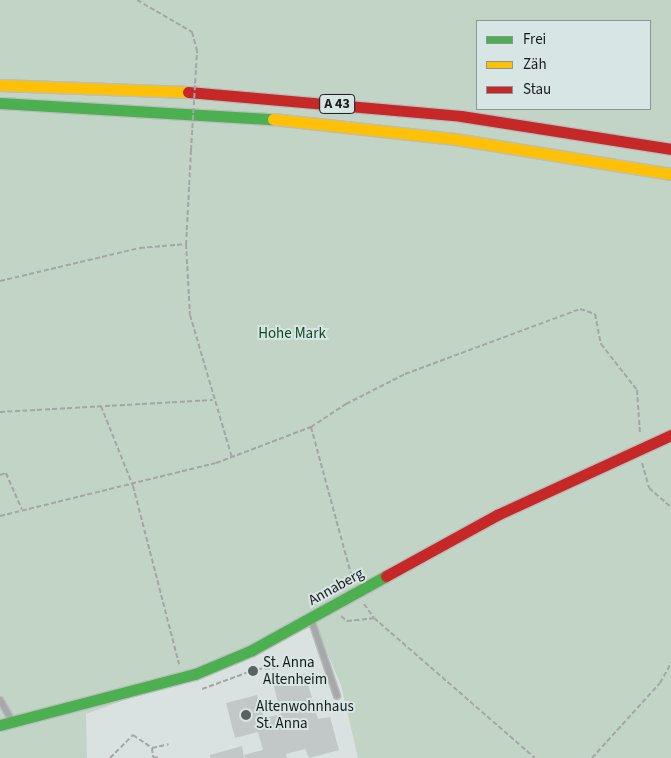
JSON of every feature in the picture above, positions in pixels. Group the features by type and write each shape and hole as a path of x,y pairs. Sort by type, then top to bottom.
{"main road":[{"name":"A 43","path":"0,85 216,93 432,113 671,149"},
{"name":"A 43","path":"0,103 218,113 454,139 671,174"},
{"name":"Annaberg","path":"0,725 195,674 311,618 497,515 671,435"}],"lane":[{"path":"311,618 337,696"},
{"path":"0,700 12,722"}],"path":[{"path":"137,0 192,32 197,52 186,244 190,315 213,400 232,458"},
{"path":"0,281 140,248 186,244"},
{"path":"0,516 133,486 232,458 311,427 346,404 404,374 580,309 595,314 601,344 637,390 641,448 649,488 671,507"},
{"path":"0,412 213,400"},
{"path":"101,406 133,486 180,667 195,674"},
{"path":"311,427 356,594 374,618 535,758"},
{"path":"0,474 6,473 22,510"},
{"path":"328,607 347,620 374,618"},
{"path":"592,758 660,683 670,668 671,663"},
{"path":"202,690 257,669 327,666"},
{"path":"110,758 132,735 152,748 169,744"},
{"path":"152,748 153,757 158,758"}],"green space":[{"name":"Hohe Mark","path":"0,0 671,0 671,758 358,758 341,685 315,625 246,656 86,714 87,758 0,758"}],"building":[{"name":"Altenwohnhaus St. Anna","path":"305,674 318,719 330,717 339,750 309,758 305,749 286,754 287,758 245,758 244,755 263,750 258,732 235,738 226,703 257,695 264,718 281,714 273,683"},
{"path":"242,746 244,758 210,758 210,755"}],"traffic: fast":[{"path":"0,103 273,119"},
{"path":"0,725 195,674 252,650 386,576"}],"traffic: slow":[{"path":"0,85 188,92"},
{"path":"273,119 455,139 671,174"}],"traffic: jam":[{"path":"188,92 461,116 671,149"},
{"path":"386,576 497,515 671,435"}],"place":[{"name":"St. Anna Altenheim","path":"253,671"},
{"name":"Altenwohnhaus St. Anna","path":"246,715"}]}
